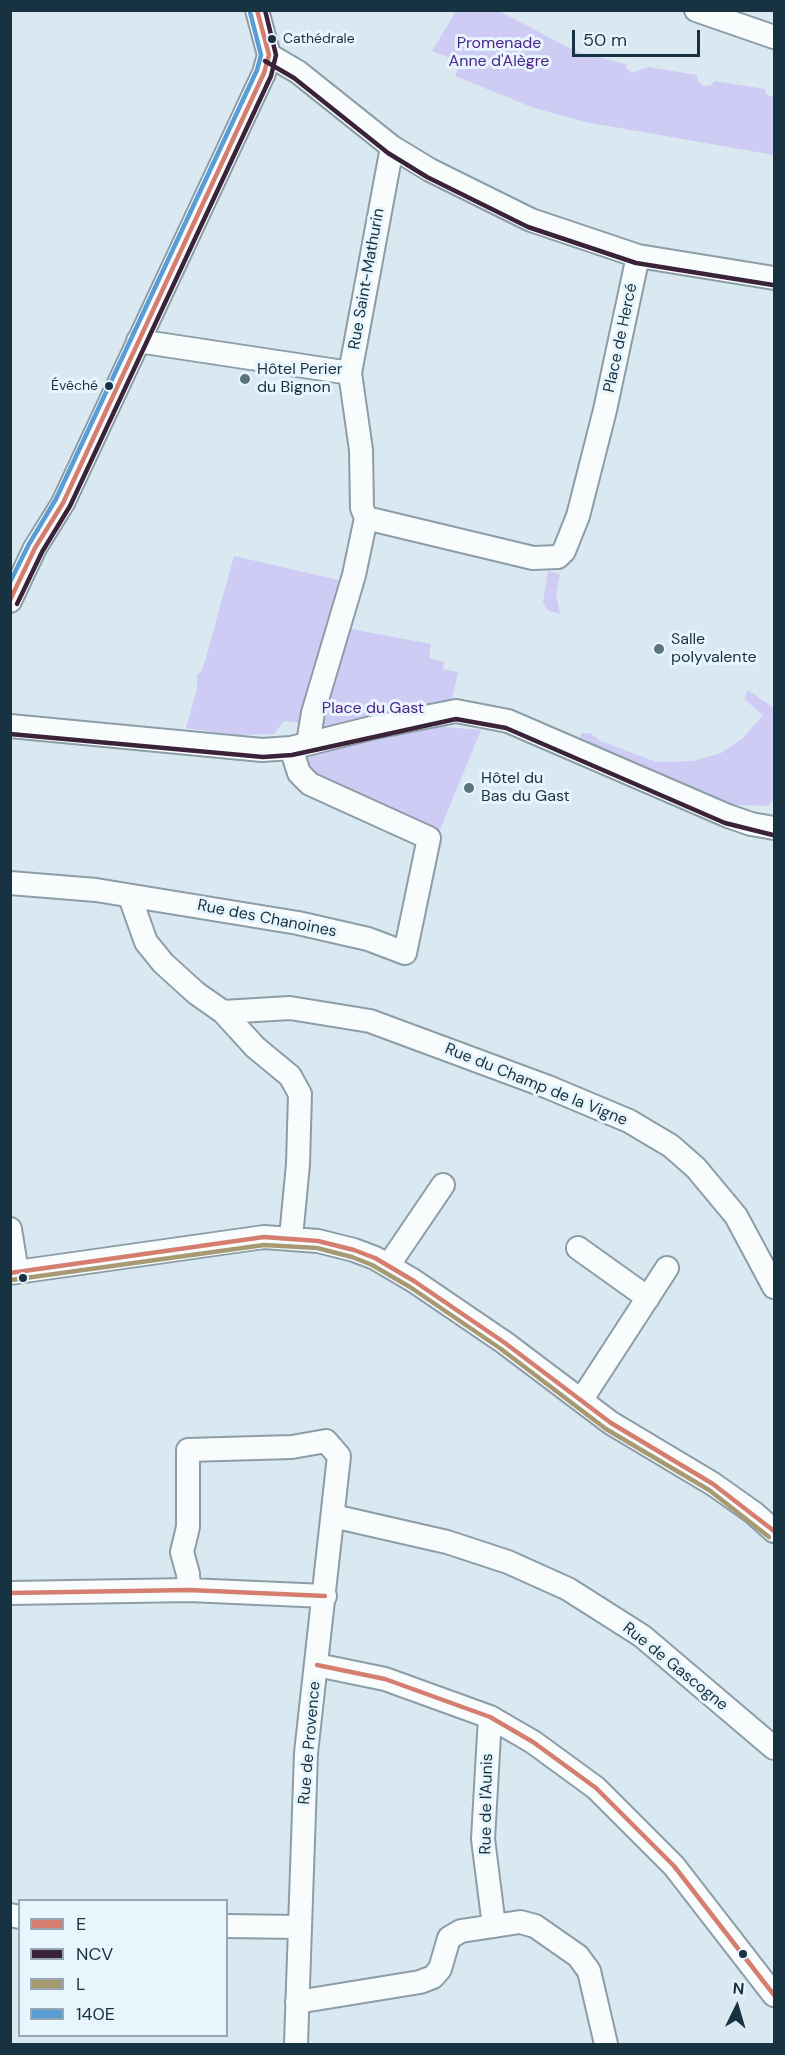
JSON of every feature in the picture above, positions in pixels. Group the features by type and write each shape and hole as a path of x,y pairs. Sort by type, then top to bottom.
{"street":[{"path":"10,601 35,548 63,503 264,73 269,55 257,10"},
{"path":"696,10 774,37"},
{"path":"269,55 298,72 392,147 430,170 531,220 638,256 774,278"},
{"name":"Rue Saint-Mathurin","path":"366,518 362,508 361,450 350,373 392,147"},
{"name":"Place de Hercé","path":"366,518 533,558 558,557 564,551 578,516 590,473 638,256"},
{"path":"138,341 350,373"},
{"path":"300,746 313,713 354,575 366,518"},
{"path":"10,726 262,750 300,746 432,714 456,711 507,721 728,816 751,824 774,828"},
{"name":"Rue des Chanoines","path":"10,883 96,890 298,923 368,939 405,953 414,896 429,838 310,784 299,773 300,746"},
{"path":"130,897 146,942 163,963 196,993 223,1012 255,1047 290,1076 300,1094 298,1164 291,1237"},
{"name":"Rue du Champ de la Vigne","path":"223,1012 290,1008 370,1022 548,1087 628,1121 671,1146 696,1168 736,1216 774,1287"},
{"path":"388,1266 443,1185"},
{"path":"10,1228 14,1272 264,1238 291,1237 354,1250 388,1266 582,1399 611,1423 713,1484 754,1513 774,1531"},
{"path":"578,1248 648,1298"},
{"path":"582,1399 667,1268"},
{"name":"Rue de Provence","path":"189,1590 188,1574 182,1552 188,1527 188,1450 292,1447 326,1441 339,1456 306,1753 296,2044"},
{"name":"Rue de Gascogne","path":"333,1516 447,1542 508,1562 568,1588 642,1636 774,1748"},
{"path":"10,1593 189,1590 325,1596"},
{"path":"317,1665 385,1679 490,1717 533,1742 596,1788 674,1866 774,1995"},
{"name":"Rue de l'Aunis","path":"490,1717 483,1839 494,1926"},
{"path":"297,2002 420,1982 433,1977 440,1969 449,1938 461,1931 520,1922 535,1926 578,1956 589,1971 606,2044"},
{"path":"228,1926 300,1927"}],"green space":[{"name":"Promenade Anne d'Alègre","path":"456,11 499,11 577,52 626,64 627,69 632,73 648,67 697,75 698,82 704,86 711,85 715,81 765,89 767,95 774,97 774,155 585,122 534,108 455,76 460,62 432,51"},
{"name":"Place du Gast","path":"234,556 343,581 330,625 431,644 429,658 444,662 443,669 458,672 446,727 481,730 439,832 331,784 309,771 306,767 309,754 299,723 284,721 274,734 235,735 186,728 197,689 197,674 201,672 205,661"},
{"path":"548,571 560,574 556,594 560,614 547,610 543,602"},
{"path":"748,690 774,708 774,798 768,806 735,805 579,739 582,733 590,733 601,741 656,762 693,761 721,753 742,739 763,715 744,699"}],"transit line":[{"name":"E","path":"10,600 35,548 63,503 264,73 269,55 257,10"},
{"name":"NCV","path":"17,604 42,552 70,506 271,76 276,55 265,10"},
{"name":"140E","path":"10,582 29,544 56,499 257,70 261,55 250,12"},
{"name":"NCV","path":"265,61 294,78 388,153 427,177 528,227 636,263 773,285"},
{"name":"NCV","path":"10,734 263,757 292,755 456,719 506,728 725,823 773,835"},
{"name":"E","path":"10,1273 264,1237 318,1241 354,1250 375,1258 414,1281 505,1343 611,1423 713,1484 774,1531"},
{"name":"L","path":"11,1280 264,1245 317,1248 352,1257 372,1265 410,1287 501,1349 606,1429 709,1490 769,1537"},
{"name":"E","path":"10,1593 189,1590 325,1596"},
{"name":"E","path":"317,1665 385,1679 490,1717 533,1742 596,1788 674,1866 774,1995"}],"place":[{"name":"Cathédrale","path":"272,39"},
{"name":"Hôtel Perier du Bignon","path":"245,379"},
{"name":"Évêché","path":"109,386"},
{"name":"Salle polyvalente","path":"659,649"},
{"name":"Hôtel du Bas du Gast","path":"469,788"}]}
